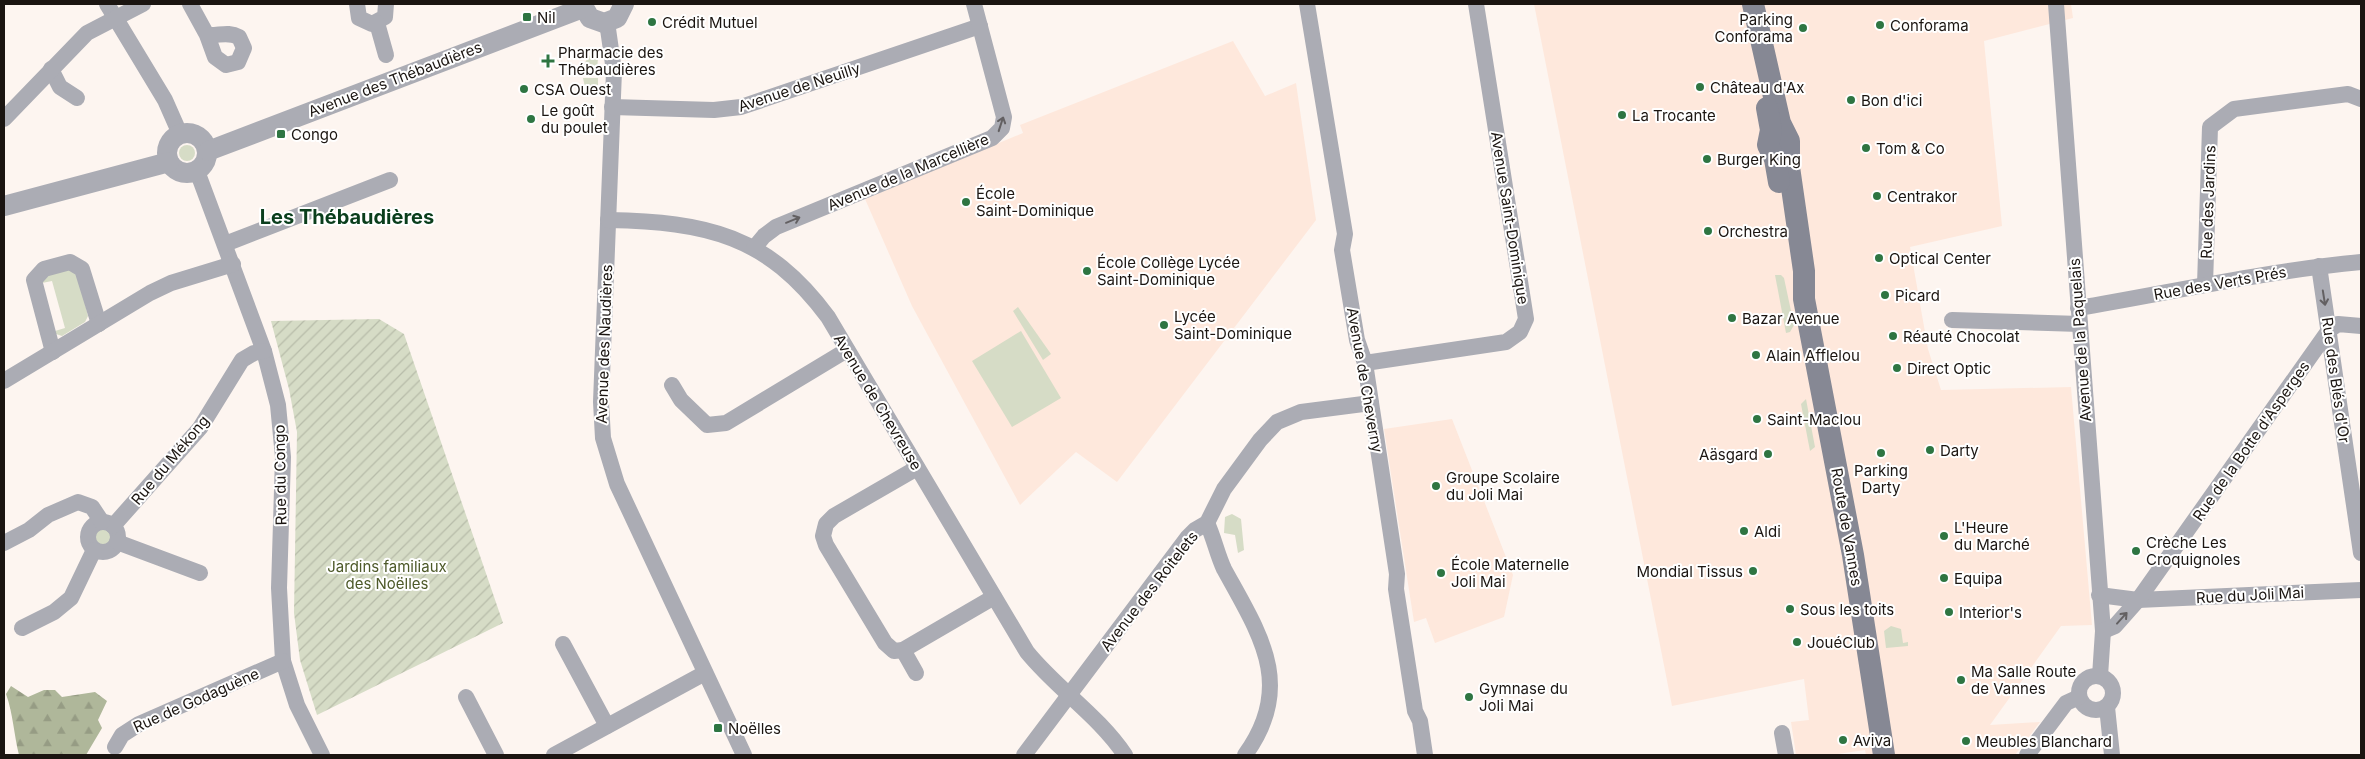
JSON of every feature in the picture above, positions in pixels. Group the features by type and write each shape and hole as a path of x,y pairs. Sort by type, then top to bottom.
{"main road":[{"name":"Route de Vannes","path":"1743,4 1764,95 1779,143"},
{"name":"Route de Vannes","path":"1753,4 1770,83 1779,143 1775,159 1792,272 1804,300 1853,556 1884,755"}],"street":[{"path":"4,119 87,32 111,11 143,4"},
{"path":"190,4 207,35"},
{"path":"357,4 356,13 362,22 372,24 377,23 387,13 386,4"},
{"path":"582,6 592,20 608,22 619,15 624,4"},
{"name":"Avenue de la Marcellière","path":"754,248 776,226 992,138 999,132 1004,117 974,4"},
{"name":"Avenue de Cheverny","path":"1307,4 1346,234 1342,250 1357,340 1365,363 1397,574 1397,596 1415,711 1420,721 1425,755"},
{"name":"Avenue Saint-Dominique","path":"1365,363 1506,342 1520,332 1526,318 1476,4"},
{"name":"Avenue de la Paquelais","path":"2056,4 2103,631 2100,676"},
{"name":"Avenue des Thébaudières","path":"208,151 582,6"},
{"path":"111,11 164,100 180,134"},
{"name":"Avenue des Naudières","path":"608,22 613,63 601,402 604,444 613,476 744,755"},
{"path":"377,23 386,55"},
{"name":"Avenue de Neuilly","path":"612,107 714,110 741,107 980,26"},
{"path":"51,69 60,87 77,98"},
{"name":"Rue des Jardins","path":"2205,285 2210,127 2234,109 2348,94 2361,99"},
{"path":"188,133 198,136 204,141 208,151 206,162 197,171 183,173 176,171 169,162 169,146 180,134 188,133"},
{"path":"4,206 169,162"},
{"name":"Rue du Congo","path":"197,171 264,351 278,405 282,439 279,588 283,661 297,705 322,755"},
{"path":"225,244 390,180"},
{"name":"Avenue de Chevreuse","path":"608,220 658,222 695,227 728,236 754,248 784,268 813,298 828,317 1027,652 1068,695 1100,722 1125,755"},
{"path":"53,352 34,280 44,270 70,262 82,269 99,324"},
{"name":"Rue des Verts Prés","path":"1952,320 2080,316 2205,285 2318,266 2361,262"},
{"path":"4,382 171,283 233,264"},
{"name":"Rue des Blés d'Or","path":"2318,266 2361,553"},
{"path":"2329,330 2338,324 2361,326"},
{"name":"Rue de la Botte d'Asperges","path":"2103,631 2115,626 2138,600 2329,330"},
{"path":"672,385 681,400 708,426 726,423 847,350"},
{"name":"Rue du Mékong","path":"108,524 200,428 242,360 254,353 264,351"},
{"name":"Avenue des Roitelets","path":"1024,755 1187,538 1195,530 1207,523 1224,489 1260,440 1277,422 1301,412 1371,403"},
{"path":"917,468 834,516 826,524 823,536 826,545 885,642 894,650 902,650 994,597"},
{"path":"4,543 29,530 48,515 78,502 92,507 118,534 117,542 108,552 94,550 88,543 88,533 93,525 108,524"},
{"path":"1207,523 1225,569 1254,623 1270,678 1270,699 1266,714 1258,734 1245,755"},
{"path":"117,542 200,573"},
{"path":"22,628 54,612 71,598 94,550"},
{"name":"Rue du Joli Mai","path":"2138,600 2361,590"},
{"path":"2099,595 2138,600"},
{"path":"563,644 607,726"},
{"path":"902,650 916,673"},
{"name":"Rue de Godaguène","path":"115,747 122,736 139,724 283,661"},
{"path":"554,755 705,674"},
{"path":"2100,676 2110,682 2114,692 2113,698 2107,707 2096,711 2090,710 2085,707 2079,697 2080,685 2089,677 2100,676"},
{"path":"466,697 496,755"},
{"path":"2031,753 2066,703 2079,697"},
{"path":"2107,707 2112,755"},
{"path":"1782,733 1786,755"}],"shaded area":[{"path":"1534,4 2071,4 2073,18 1984,41 2002,226 1910,247 1928,349 1941,390 2071,387 2092,625 2061,626 1990,725 2040,722 2015,755 1866,755 1865,750 1831,755 1796,755 1791,722 1809,720 1804,679 1672,706"},
{"name":"École Collège Lycée Saint-Dominique","path":"1233,41 1265,96 1296,83 1316,220 1117,482 1076,452 1020,505 912,306 865,199 1023,133 1020,125"},
{"name":"Groupe Scolaire du Joli Mai","path":"1452,419 1513,575 1504,617 1435,643 1426,618 1414,622 1384,429"}],"green space":[{"path":"591,54 598,59 597,68 583,70 581,68"},
{"path":"583,78 598,78 598,92 589,94 586,92"},
{"path":"187,145 195,153 187,161 179,153"},
{"path":"71,268 77,271 88,316 85,322 62,336 56,334 55,331 65,328 52,281 42,283 45,275"},
{"path":"1775,275 1781,275 1784,278 1794,325 1790,332 1786,333"},
{"path":"1018,307 1051,354 1043,360 1013,311"},
{"name":"Jardins familiaux des Noëlles","path":"379,319 404,334 503,623 317,715 300,660 294,613 297,432 289,389 271,321"},
{"path":"1021,331 1061,398 1012,427 972,361"},
{"path":"1806,399 1815,447 1810,451 1801,404"},
{"path":"1232,514 1241,519 1244,550 1238,553 1235,535 1224,533 1225,517"},
{"path":"98,528 106,528 111,533 109,544 98,546 93,541 93,533"},
{"path":"1891,626 1901,629 1903,643 1908,642 1908,646 1886,648 1884,631"},
{"path":"11,686 28,697 44,690 55,690 62,697 95,692 107,701 98,720 102,728 86,755 19,755 6,694"}],"place":[{"name":"Nil","path":"527,17"},
{"name":"Crédit Mutuel","path":"652,22"},
{"name":"Conforama","path":"1880,25"},
{"name":"Parking Conforama","path":"1803,28"},
{"name":"Pharmacie des Thébaudières","path":"548,61"},
{"name":"Château d'Ax","path":"1700,87"},
{"name":"CSA Ouest","path":"524,89"},
{"name":"Bon d'ici","path":"1851,100"},
{"name":"La Trocante","path":"1622,115"},
{"name":"Le goût du poulet","path":"531,119"},
{"name":"Congo","path":"281,134"},
{"name":"Tom & Co","path":"1866,148"},
{"name":"Burger King","path":"1707,159"},
{"name":"Centrakor","path":"1877,196"},
{"name":"École Saint-Dominique","path":"966,202"},
{"name":"Orchestra","path":"1708,231"},
{"name":"Optical Center","path":"1879,258"},
{"name":"École Collège Lycée Saint-Dominique","path":"1087,271"},
{"name":"Picard","path":"1885,295"},
{"name":"Bazar Avenue","path":"1732,318"},
{"name":"Lycée Saint-Dominique","path":"1164,325"},
{"name":"Réauté Chocolat","path":"1893,336"},
{"name":"Alain Afflelou","path":"1756,355"},
{"name":"Direct Optic","path":"1897,368"},
{"name":"Saint-Maclou","path":"1757,419"},
{"name":"Darty","path":"1930,450"},
{"name":"Parking Darty","path":"1881,453"},
{"name":"Aäsgard","path":"1768,454"},
{"name":"Groupe Scolaire du Joli Mai","path":"1436,486"},
{"name":"Aldi","path":"1744,531"},
{"name":"L'Heure du Marché","path":"1944,536"},
{"name":"Crèche Les Croquignoles","path":"2136,551"},
{"name":"Mondial Tissus","path":"1753,571"},
{"name":"École Maternelle Joli Mai","path":"1441,573"},
{"name":"Equipa","path":"1944,578"},
{"name":"Sous les toits","path":"1790,609"},
{"name":"Interior's","path":"1949,612"},
{"name":"JouéClub","path":"1797,642"},
{"name":"Ma Salle Route de Vannes","path":"1961,680"},
{"name":"Gymnase du Joli Mai","path":"1469,697"},
{"name":"Noëlles","path":"718,728"},
{"name":"Aviva","path":"1843,740"},
{"name":"Meubles Blanchard","path":"1966,741"}],"district":[{"name":"Les Thébaudières","path":"347,217"}]}
